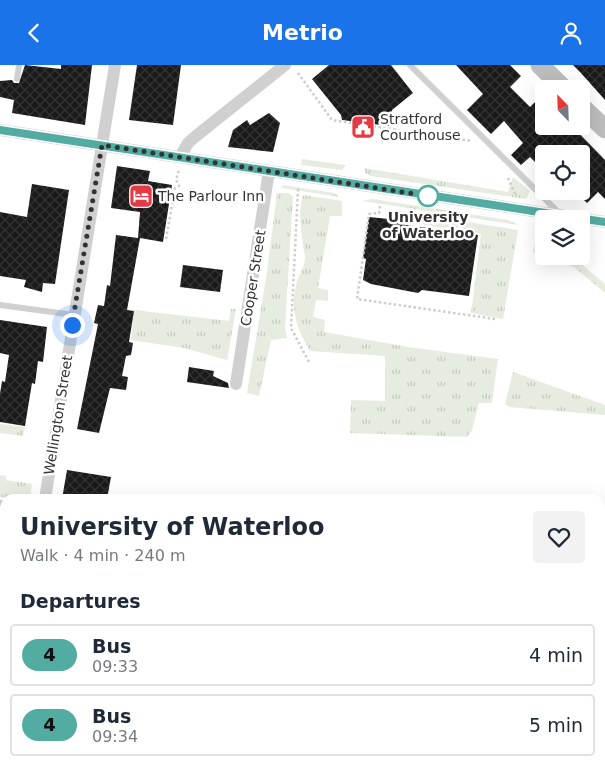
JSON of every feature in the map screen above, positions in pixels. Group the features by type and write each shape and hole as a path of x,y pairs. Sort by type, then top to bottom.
{"main road":[{"path":"540,65 555,80"},
{"path":"590,115 605,129"}],"street":[{"name":"Wellington Street","path":"46,494 115,65"},
{"path":"180,157 188,143 285,65"},
{"path":"0,130 535,212"},
{"name":"Cooper Street","path":"236,384 269,171"},
{"path":"590,220 605,222"}],"lane":[{"path":"17,79 19,65"},
{"path":"410,65 555,210"},
{"path":"0,305 74,315"}],"path":[{"path":"298,73 332,120 472,141"},
{"path":"166,239 174,188 179,186 176,180 179,171"},
{"path":"504,172 511,183 517,200"},
{"path":"297,176 291,328 309,362"},
{"path":"380,206 379,213 369,214 357,299 495,319"}],"green space":[{"path":"302,159 346,165 342,170 301,165"},
{"path":"364,168 508,192 513,177 530,191 526,199 371,176 365,173"},
{"path":"283,185 334,193 340,197 281,188"},
{"path":"277,193 289,193 293,197 285,327 287,338 271,340 259,396 247,393 267,272"},
{"path":"303,195 342,201 342,216 330,216 318,288 328,290 328,301 316,300 313,317 325,320 324,332 408,347 498,359 492,403 479,403 472,430 467,437 350,433 351,400 385,401 385,356 310,351 305,343 294,309 297,282 305,259 300,218"},
{"path":"372,199 508,220 518,225 362,201"},
{"path":"425,215 518,230 503,319 471,313 481,234 424,225"},
{"path":"569,265 583,265 605,284 605,293 574,267"},
{"path":"231,309 236,309 227,360 184,348 131,340 134,310 229,321"},
{"path":"513,372 605,405 605,415 509,407 505,404"},
{"path":"0,424 25,427 23,436 0,433"},
{"path":"0,475 6,476 6,480 32,484 31,494 0,494"}],"building":[{"path":"25,65 61,69 61,65 92,65 85,125 12,113 14,100 0,97 0,81 12,80 14,83 19,83"},
{"path":"137,65 181,65 173,125 129,120"},
{"path":"329,65 391,65 413,93 392,110 389,126 342,120 341,115 312,79"},
{"path":"456,65 510,65 521,76 510,87 530,107 535,102 535,135 581,135 605,160 605,199 598,192 590,200 590,145 535,145 535,162 530,157 521,165 511,155 523,143 504,121 491,134 467,110 483,94"},
{"path":"573,65 605,65 605,100 590,83 590,80 587,80"},
{"path":"269,113 280,123 273,152 228,147 233,130 247,120 250,125"},
{"path":"117,166 150,171 148,181 172,185 163,242 140,238 127,310 134,311 129,342 133,343 131,355 126,356 122,376 128,377 126,390 110,388 99,433 77,429 98,324 94,323 98,305 104,306 107,285 110,286 116,235 138,238 140,212 111,208"},
{"path":"32,184 69,190 55,284 43,283 42,292 24,287 26,280 0,276 0,212 27,217"},
{"path":"369,217 399,220 399,224 478,235 469,296 422,290 418,293 371,284 363,280 366,259 363,258"},
{"path":"183,265 223,270 220,292 180,287"},
{"path":"0,320 47,327 43,362 38,361 35,384 32,383 25,426 0,422 0,394 2,381 5,382 9,355 0,353"},
{"path":"189,367 214,371 213,376 228,383 229,388 187,382"},
{"path":"67,470 111,477 108,494 63,494"}],"bus line":[{"name":"4","path":"0,130 350,185 605,222"}],"place":[{"name":"Stratford Courthouse","path":"363,127"},
{"name":"The Parlour Inn","path":"141,196"},
{"name":"University of Waterloo","path":"428,196"}],"route":[{"path":"72,325 102,145 428,196"}]}
